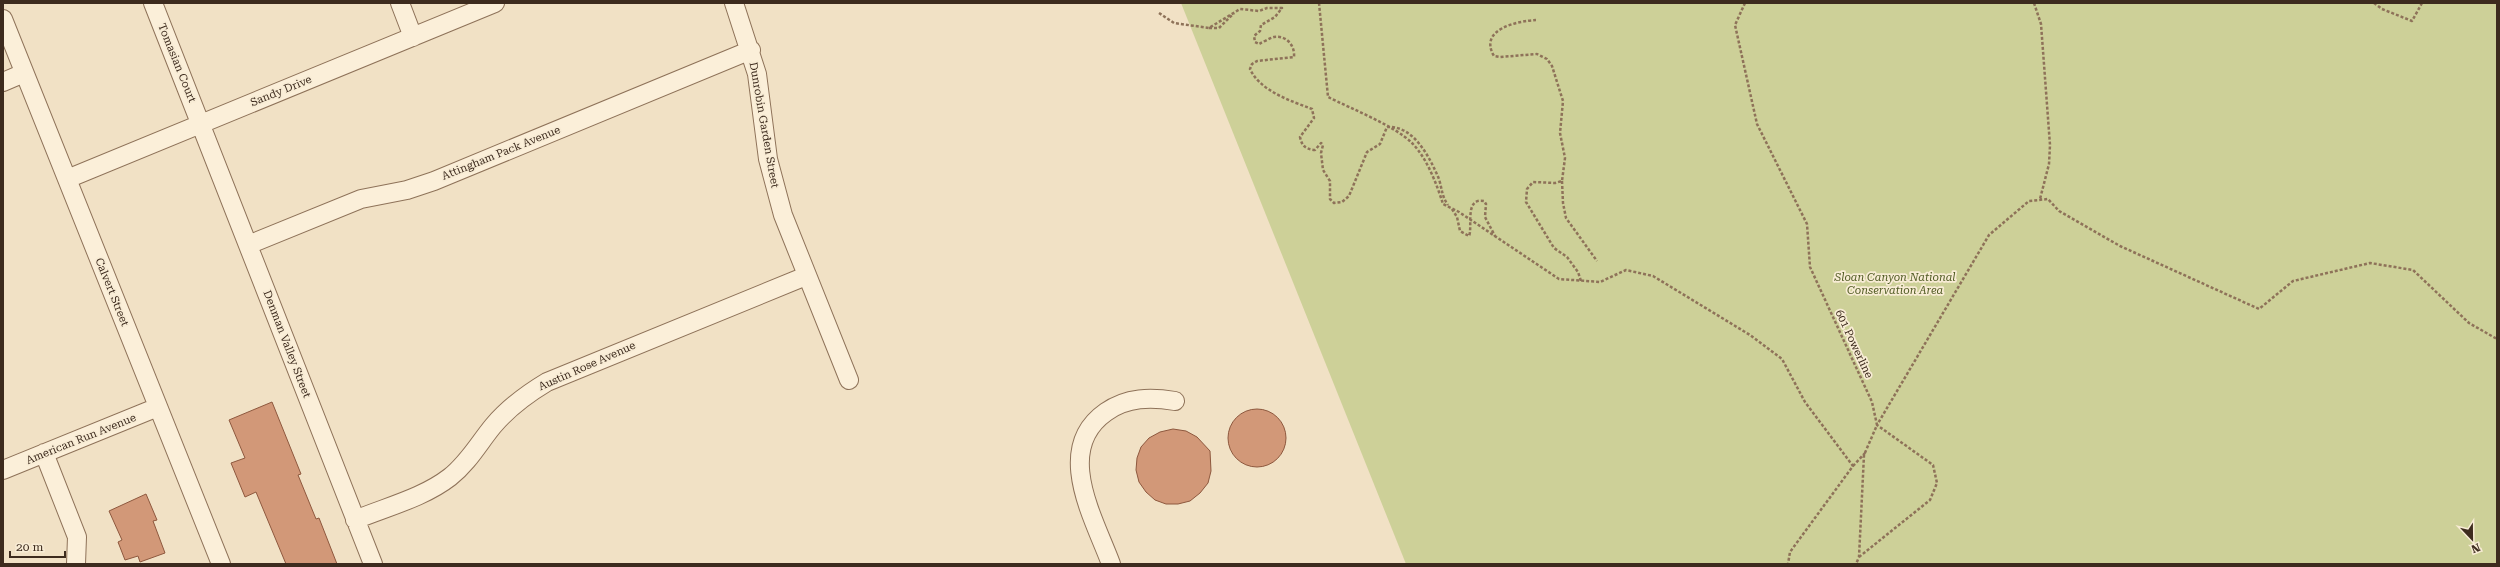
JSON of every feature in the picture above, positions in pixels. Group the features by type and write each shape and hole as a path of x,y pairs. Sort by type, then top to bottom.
{"street":[{"name":"Tomasian Court","path":"153,3 201,124"},
{"path":"400,3 413,37"},
{"name":"Sandy Drive","path":"67,178 495,3"},
{"name":"Dunrobin Garden Street","path":"734,3 751,50 761,93 768,159 776,194 806,276 849,380"},
{"name":"Calvert Street","path":"3,19 221,564"},
{"name":"Attingham Pack Avenue","path":"248,245 361,199 407,190 434,181 751,50"},
{"path":"3,82 24,73"},
{"name":"Denman Valley Street","path":"201,124 373,564"},
{"name":"Austin Rose Avenue","path":"355,520 416,495 450,477 464,464 511,407 547,382 806,276"},
{"path":"1112,564 1084,494 1079,474 1079,455 1084,434 1098,417 1117,404 1157,398 1175,401"},
{"name":"American Run Avenue","path":"3,470 158,407"},
{"path":"44,453 77,537 76,564"}],"path":[{"path":"1319,3 1328,97 1387,127 1412,144 1435,179 1443,204 1495,236 1559,279 1600,282 1626,270 1653,276 1750,335 1782,359 1805,402 1853,466"},
{"name":"601 Powerline","path":"1745,3 1735,25 1757,124 1807,224 1810,267 1872,402 1877,425"},
{"path":"2034,3 2041,24 2050,145 2049,164 2040,199"},
{"path":"2374,3 2382,9 2412,21 2422,3"},
{"path":"1209,28 1240,9 1259,11 1267,8 1282,8 1275,17 1261,25 1260,31 1254,36 1255,42 1259,44 1274,37 1283,39 1290,42 1295,48 1294,57 1257,61 1252,64 1250,69 1253,76 1277,94 1312,109 1314,118 1300,137 1302,144 1307,149 1315,150 1321,143 1323,145 1321,153 1323,170 1330,181 1330,199 1334,202 1342,202 1349,196 1367,152 1380,144 1387,127"},
{"path":"1159,13 1174,23 1219,28 1235,12"},
{"path":"1536,20 1520,21 1504,26 1495,33 1491,44 1492,52 1494,56 1500,58 1537,54 1547,59 1552,66 1564,101 1560,133 1565,158 1562,181 1563,203 1566,218 1597,261"},
{"path":"1387,127 1393,127 1408,133 1420,144 1439,180 1442,196 1457,217 1460,231 1466,236 1470,235 1471,209 1481,200 1486,204 1485,217 1495,236"},
{"path":"1562,181 1555,183 1532,182 1527,189 1526,202 1554,248 1567,256 1578,272 1581,281"},
{"path":"1788,564 1790,552 1853,466 1865,453 1877,425 1989,235 2029,201 2048,199 2059,211 2120,246 2259,309 2293,281 2370,262 2413,270 2469,323 2497,339"},
{"path":"1859,557 1930,500 1937,483 1933,465 1877,425"},
{"path":"1856,564 1859,557 1865,453"}],"green space":[{"name":"Sloan Canyon National Conservation Area","path":"1181,3 2497,3 2497,564 1406,564"}],"building":[{"path":"272,402 301,474 298,475 316,519 319,518 337,564 286,564 256,492 245,497 231,463 245,458 229,420"},
{"path":"1257,409 1268,411 1281,422 1284,427 1286,438 1284,449 1273,462 1268,465 1257,467 1246,465 1233,454 1230,449 1228,438 1230,427 1241,414 1246,411"},
{"path":"1173,429 1186,431 1197,437 1210,451 1211,471 1208,483 1200,493 1190,501 1178,504 1166,504 1155,500 1146,492 1139,482 1136,470 1137,458 1141,447 1149,438 1160,432"},
{"path":"146,494 157,520 153,521 165,553 140,562 138,556 125,560 118,542 122,540 109,511"}]}
